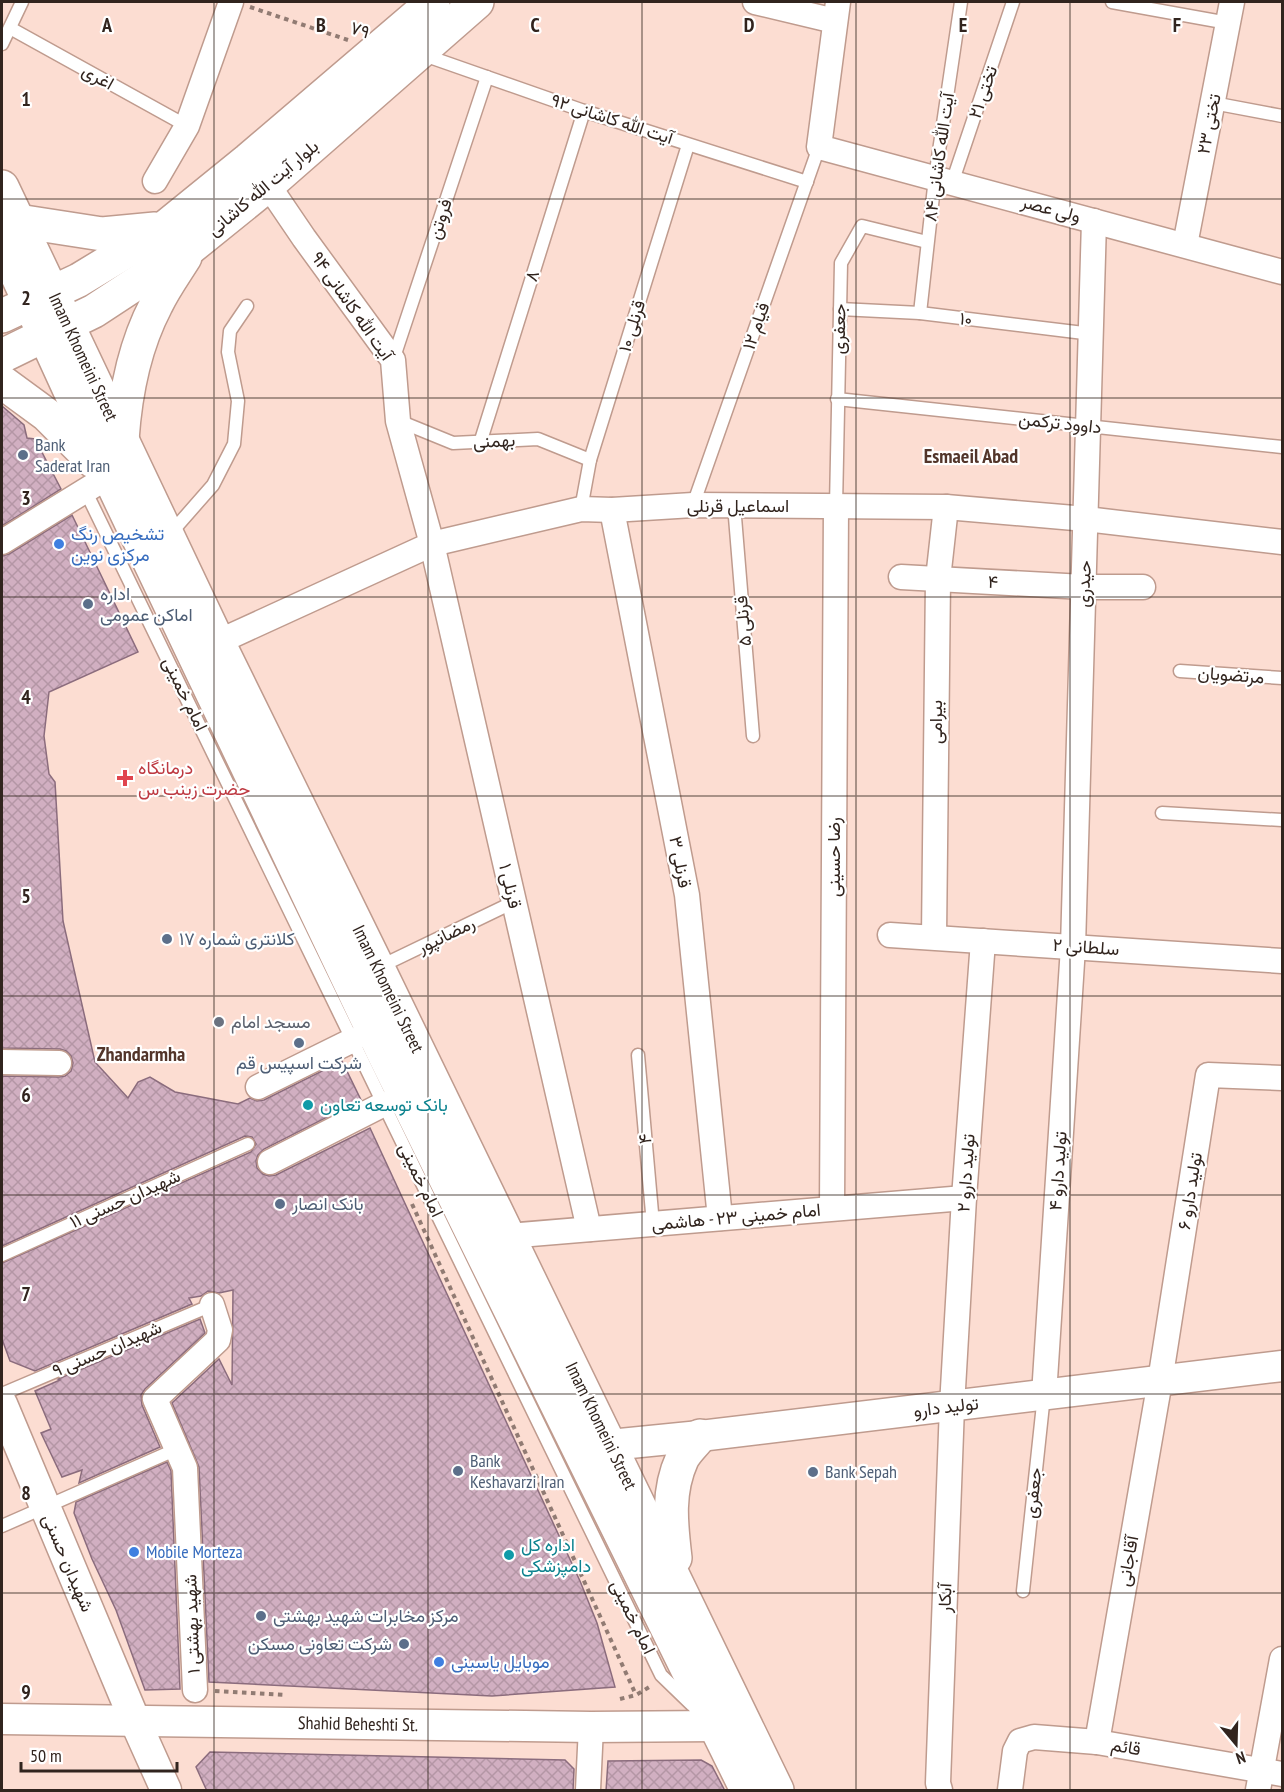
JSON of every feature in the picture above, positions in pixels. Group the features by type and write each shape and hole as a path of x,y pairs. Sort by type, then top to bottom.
{"main road":[{"name":"بلوار آیت الله کاشانی","path":"28,304 79,280 163,229 248,160 433,2"},
{"name":"بلوار آیت الله کاشانی","path":"2,356 94,311 190,248 268,185 475,6"},
{"name":"Imam Khomeini Street","path":"2,187 10,232 28,304 57,331 122,440 218,642 678,1584 728,1719 747,1791"},
{"path":"10,232 102,234 163,229"},
{"path":"122,440 124,409 140,347 155,306 190,248"},
{"name":"Imam Khomeini Street","path":"57,331 97,483 384,1054 728,1719 777,1791"},
{"path":"2,382 47,415 97,483"},
{"path":"678,1584 670,1513 673,1484 683,1457 700,1436"}],"street":[{"path":"755,2 836,11 819,147"},
{"path":"155,181 187,126 237,3"},
{"name":"تختی ۲۳","path":"1185,246 1230,12"},
{"name":"ولی عصر","path":"819,147 1282,272"},
{"name":"آیت الله کاشانی ۹۴","path":"268,185 393,360 398,421 432,544"},
{"name":"حیدری","path":"1073,946 1094,221"},
{"path":"2,542 97,483"},
{"name":"اسماعیل قرنلی","path":"218,642 432,544 581,509 612,510 693,505 946,507 1086,519 1282,542"},
{"name":"رضا حسینی","path":"832,1208 836,506"},
{"name":"بیرامی","path":"934,937 938,579 946,507"},
{"name":"قرنلی ۳","path":"612,510 687,895 720,1218"},
{"name":"قرنلی ۱","path":"432,544 589,1229"},
{"name":"۴","path":"901,577 1084,587 1143,587"},
{"name":"۲ سلطانی","path":"890,935 1282,960"},
{"name":"تولید دارو ۲","path":"952,1406 964,1198 983,941"},
{"name":"تولید دارو ۴","path":"1044,1395 1073,946"},
{"path":"258,1086 353,1040"},
{"path":"2,1062 59,1063"},
{"name":"تولید دارو ۶","path":"1160,1381 1208,1075 1282,1078"},
{"path":"270,1162 384,1104"},
{"name":"امام خمینی ۲۳ - هاشمی","path":"507,1236 964,1198"},
{"name":"شهید بهشتی ۱","path":"195,1690 185,1468 155,1399 218,1340 220,1330 212,1305"},
{"name":"تولید دارو","path":"610,1445 1282,1366"},
{"name":"آقاجانی","path":"1097,1742 1160,1381"},
{"name":"شهیدان حسنی","path":"2,1404 166,1791"},
{"name":"آبکار","path":"940,1791 938,1783 952,1406"},
{"path":"1267,1778 1282,1659"},
{"name":"Shahid Beheshti St.","path":"2,1719 591,1727 728,1719"},
{"path":"588,1791 591,1727"},
{"name":"قائم","path":"1010,1791 1015,1751 1020,1741 1034,1737 1097,1742 1267,1778"}],"lane":[{"path":"2,44 22,2"},
{"name":"آیت الله کاشانی ۸۴","path":"920,313 927,242 944,180 961,2"},
{"name":"تختی ۲۱","path":"944,180 1014,2"},
{"path":"1112,2 1230,12"},
{"name":"اغری","path":"10,28 187,126"},
{"name":"آیت الله کاشانی ۹۲","path":"418,54 584,111 807,182"},
{"name":"فروتن","path":"393,360 487,77"},
{"path":"1213,103 1282,116"},
{"name":"۸","path":"481,440 584,111"},
{"name":"قرنلی ۱۰","path":"581,509 590,460 688,145"},
{"name":"۱۲ قیام","path":"693,505 819,147"},
{"name":"جعفری","path":"836,506 841,263 862,226 927,242"},
{"path":"167,537 213,485 234,444 238,401 228,352 230,331 247,306"},
{"name":"۱۰","path":"840,309 920,313 1092,334"},
{"name":"داوود ترکمن","path":"837,399 1282,447"},
{"name":"بهمنی","path":"398,421 453,443 538,439 590,460"},
{"name":"امام خمینی","path":"97,483 353,1040 662,1675 728,1719"},
{"name":"قرنلی ۵","path":"734,506 753,736"},
{"name":"مرتضویان","path":"1180,671 1282,678"},
{"path":"1162,813 1282,820"},
{"name":"رمضانپور","path":"378,968 514,902"},
{"name":"۴","path":"638,1055 653,1224"},
{"name":"شهیدان حسنی ۱۱","path":"2,1254 248,1144"},
{"name":"شهیدان حسنی ۹","path":"2,1394 212,1305"},
{"name":"جعفری","path":"1023,1591 1044,1395"},
{"path":"2,1526 177,1449"}],"path":[{"name":"۷۹","path":"237,3 377,49"},
{"path":"409,1198 636,1695"}],"building":[{"path":"2,406 24,425 27,438 35,439 61,489 2,526"},
{"path":"72,515 138,652 49,692 44,736 49,774 55,782 63,921 95,1062 128,1098 138,1082 150,1077 175,1092 238,1104 250,1098 257,1101 264,1100 342,1061 361,1100 264,1149 258,1155 257,1168 263,1174 276,1175 370,1128 580,1581 597,1623 615,1687 492,1696 209,1682 199,1467 172,1403 219,1359 232,1385 233,1290 219,1293 208,1291 201,1296 189,1298 192,1304 35,1371 10,1361 2,1339 2,1263 251,1152 256,1144 252,1137 245,1136 2,1246 2,1076 65,1076 71,1071 73,1063 71,1056 60,1049 2,1048 2,556 9,554"},
{"path":"200,1319 205,1333 141,1395 142,1405 160,1447 79,1483 82,1470 62,1477 41,1433 51,1429 35,1391"},
{"path":"167,1462 171,1471 180,1689 145,1690 116,1610 74,1513 76,1502"},
{"path":"210,1752 565,1760 574,1769 573,1791 207,1791 196,1767"},
{"path":"701,1760 712,1766 725,1791 606,1791 608,1761"}],"place":[{"name":"Bank Saderat Iran","path":"23,455"},
{"name":"تشخیص رنگ مرکزی نوین","path":"59,544"},
{"name":"اداره اماکن عمومی","path":"88,604"},
{"name":"درمانگاه حضرت زینب س","path":"125,778"},
{"name":"کلانتری شماره ۱۷","path":"167,939"},
{"name":"مسجد امام","path":"219,1022"},
{"name":"شرکت اسپیس قم","path":"299,1043"},
{"name":"بانک توسعه تعاون","path":"308,1105"},
{"name":"بانک انصار","path":"280,1204"},
{"name":"Bank Keshavarzi Iran","path":"458,1471"},
{"name":"Bank Sepah","path":"813,1472"},
{"name":"Mobile Morteza","path":"134,1552"},
{"name":"اداره کل دامپزشکی","path":"509,1555"},
{"name":"مرکز مخابرات شهید بهشتی","path":"261,1616"},
{"name":"شرکت تعاونی مسکن","path":"404,1644"},
{"name":"موبایل یاسینی","path":"439,1662"}],"district":[{"name":"Esmaeil Abad","path":"971,456"},
{"name":"Zhandarmha","path":"141,1054"}]}
